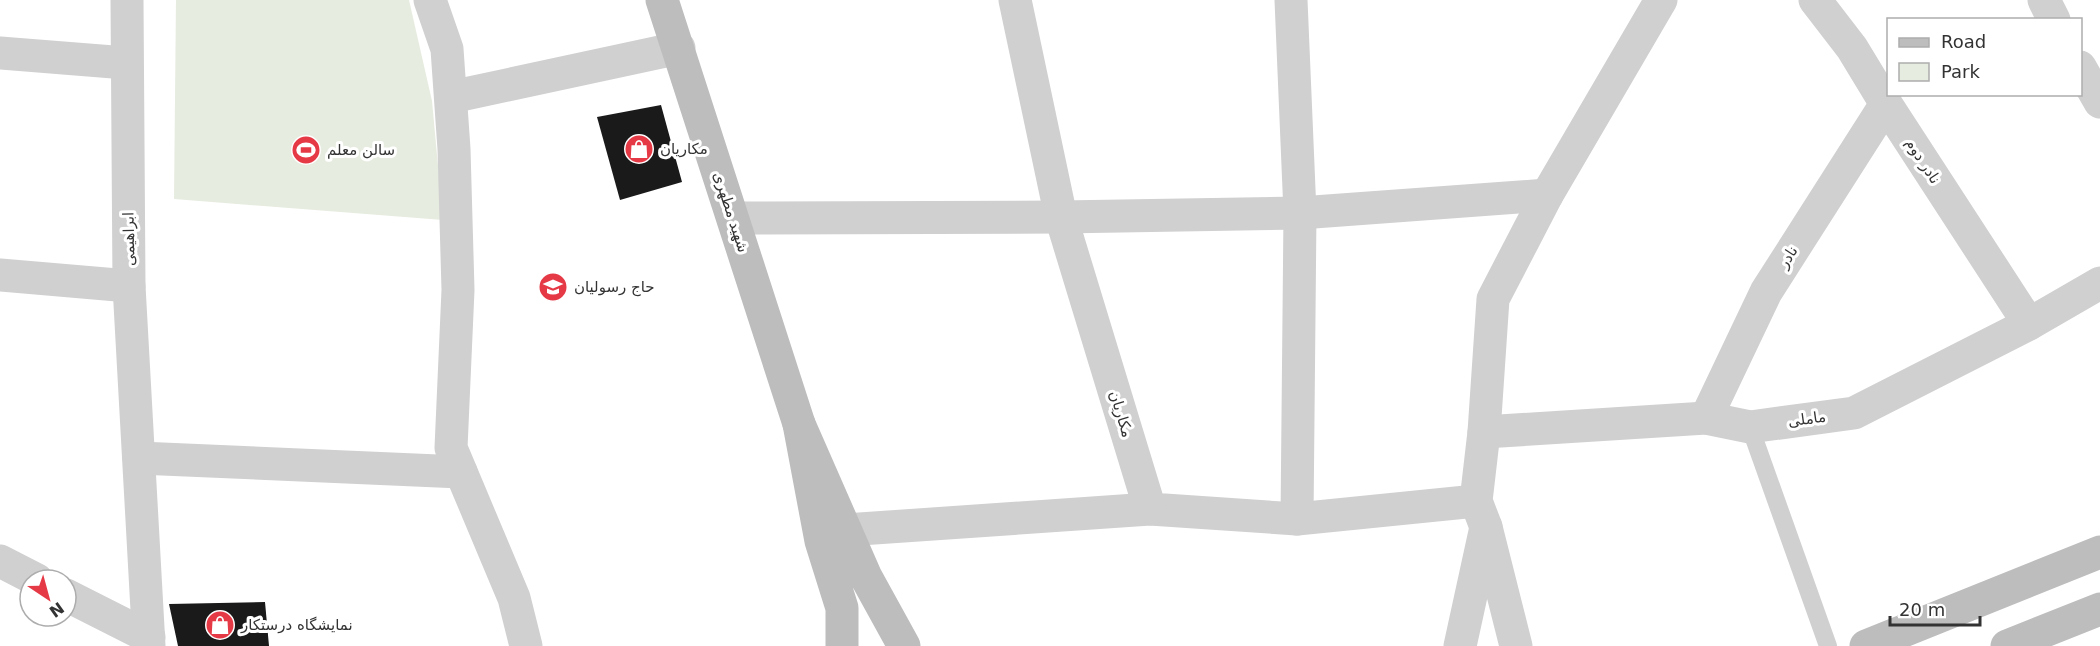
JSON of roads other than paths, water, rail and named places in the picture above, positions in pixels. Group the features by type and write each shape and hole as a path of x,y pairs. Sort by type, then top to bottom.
{"street":[{"name":"ابراهیمی","path":"0,275 129,286 127,0"},
{"path":"430,0 447,49 451,97 458,290 451,448 514,598 526,646"},
{"name":"شهید مطهری","path":"662,0 800,424"},
{"name":"مکاریان","path":"1015,0 1061,217 1150,509"},
{"path":"1291,0 1300,213 1297,519"},
{"path":"1460,646 1481,514 1493,299 1547,195 1661,0"},
{"name":"نادر دوم","path":"1815,0 1852,48 2029,324"},
{"path":"2043,0 2053,18"},
{"path":"451,97 679,48"},
{"path":"0,53 126,63"},
{"path":"2082,70 2100,102"},
{"name":"نادر","path":"1706,418 1766,292 1886,104"},
{"path":"733,218 1061,217 1300,213 1547,195"},
{"name":"ماملی","path":"1484,432 1706,418 1750,427 1854,412 2029,324 2100,283"},
{"path":"129,286 149,641"},
{"path":"800,424 866,577 904,646"},
{"path":"800,424 821,541 842,608 842,646"},
{"path":"139,458 461,472"},
{"path":"845,530 1150,509 1297,519 1481,514"},
{"path":"1481,514 1516,646"},
{"path":"1866,646 2100,552"},
{"path":"0,561 18,570"},
{"path":"78,602 149,641"},
{"path":"2008,646 2100,609"}],"lane":[{"path":"1750,427 1828,646"}],"place":[{"name":"مکاریان","path":"639,149"},
{"name":"سالن معلم","path":"306,150"},
{"name":"حاج رسولیان","path":"553,287"},
{"name":"نمایشگاه درستکار","path":"220,625"}]}
